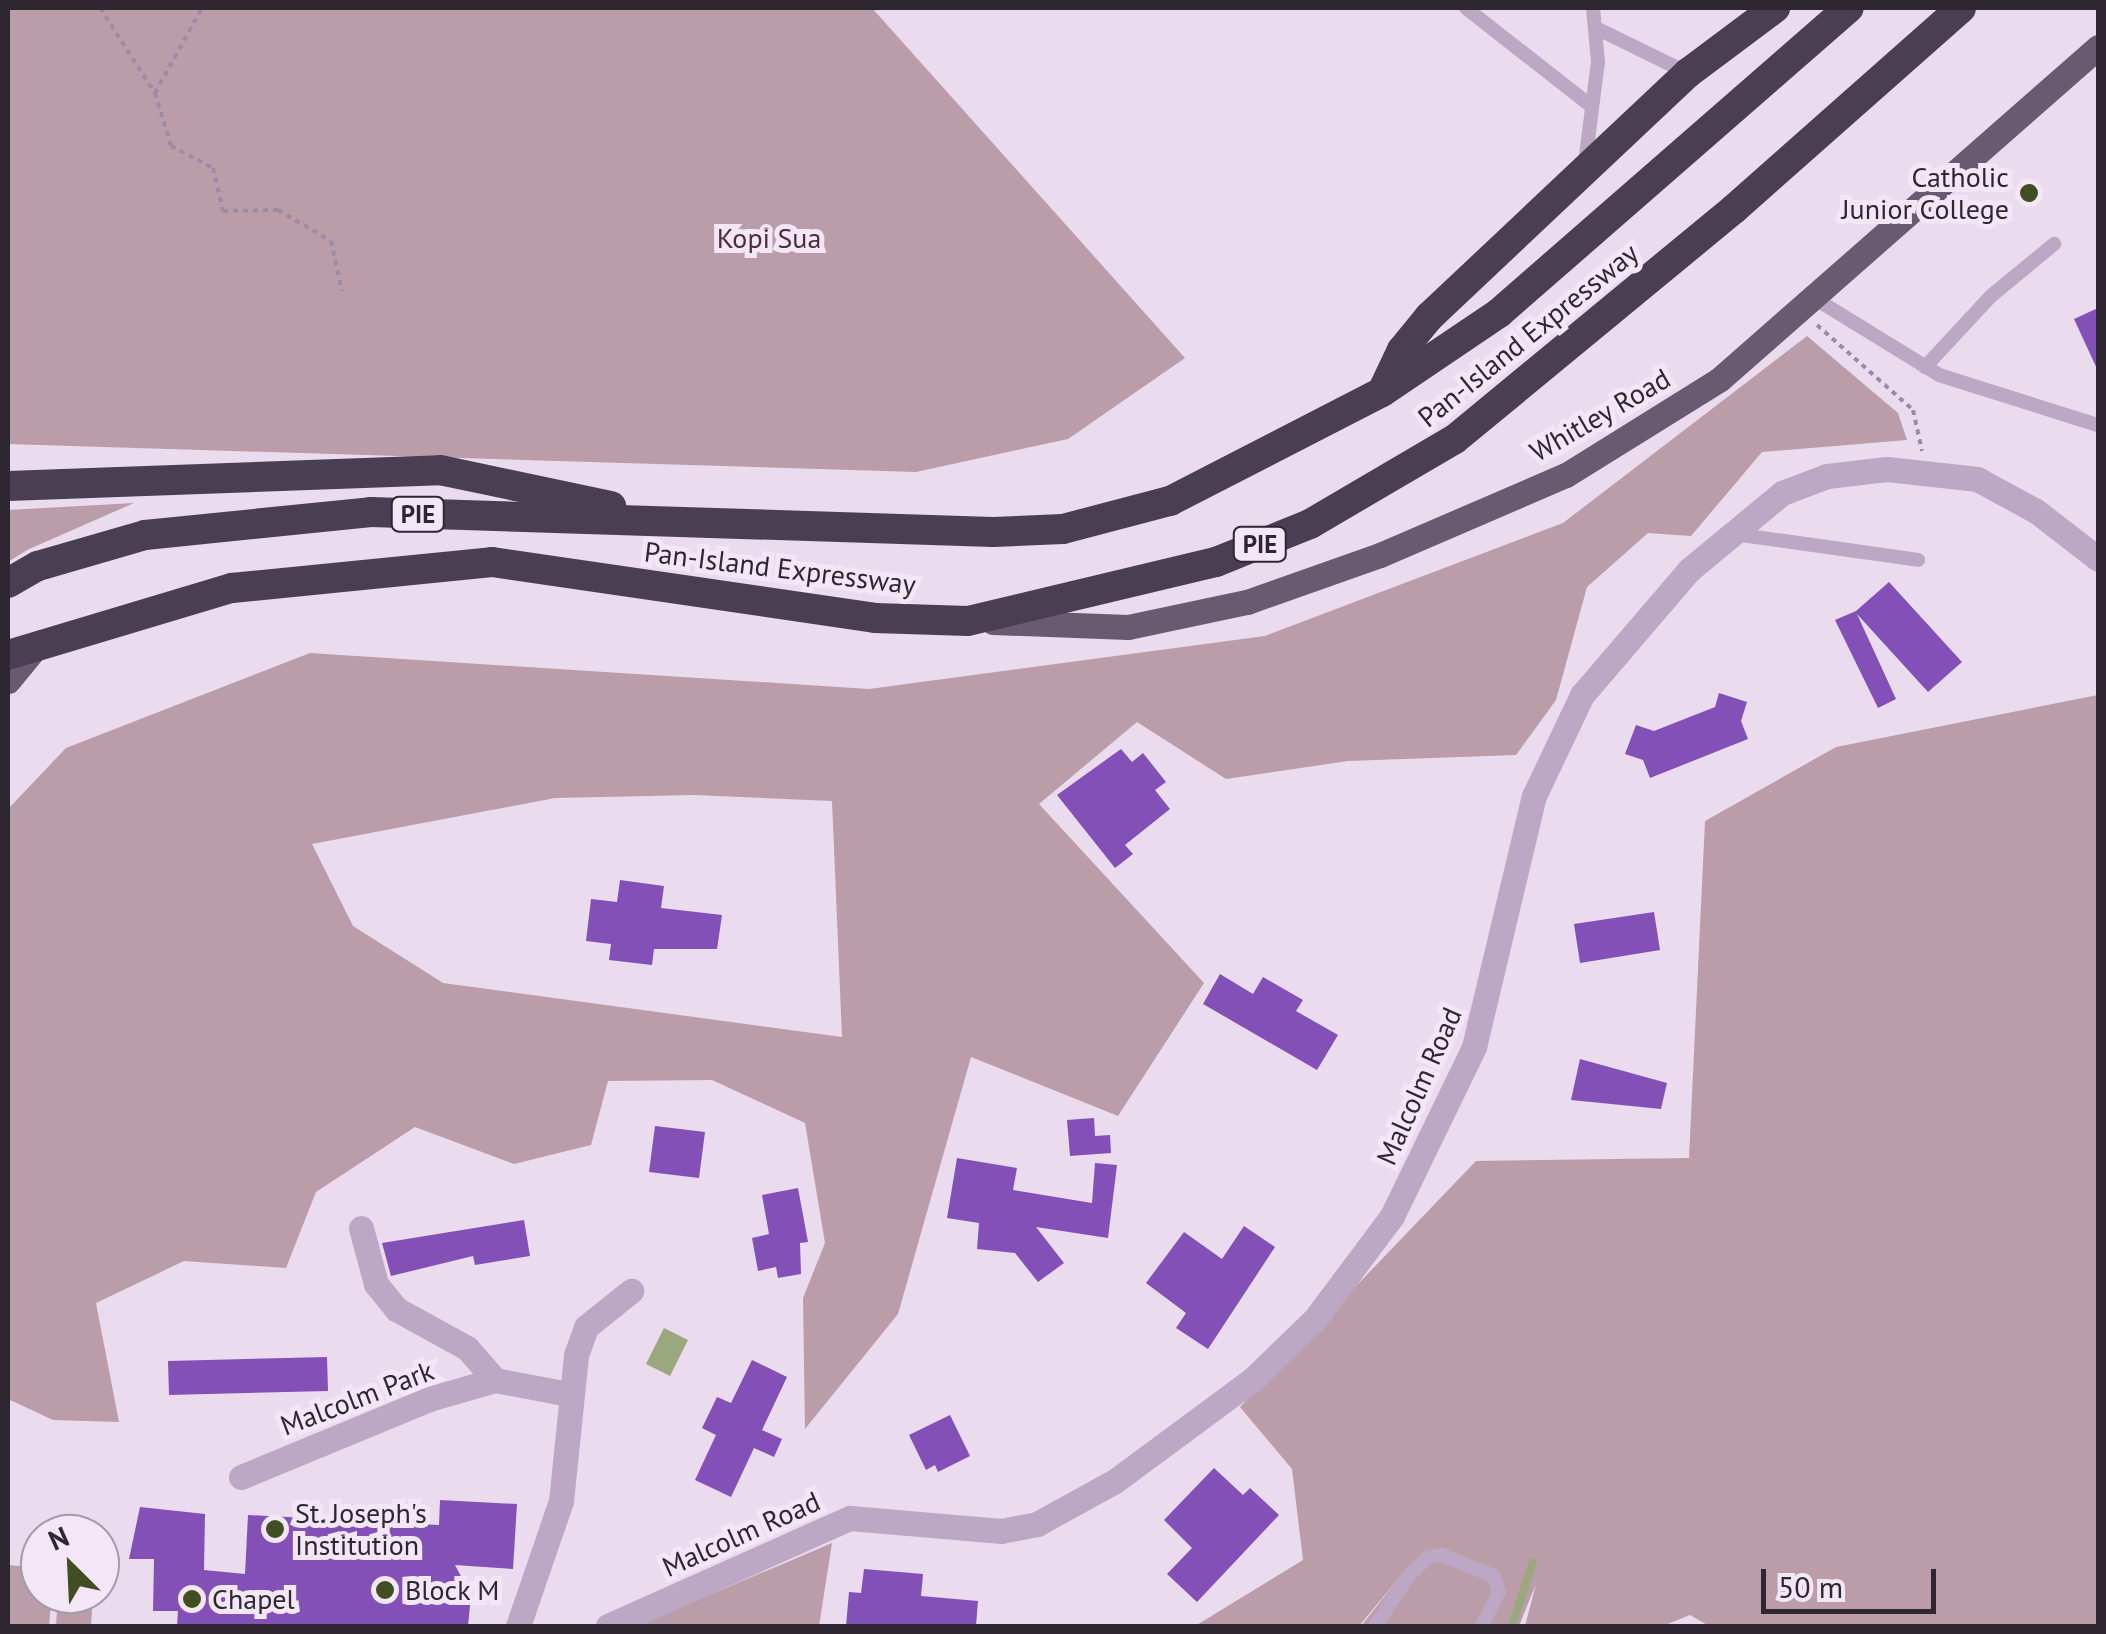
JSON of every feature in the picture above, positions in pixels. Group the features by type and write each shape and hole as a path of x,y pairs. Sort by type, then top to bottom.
{"highway":[{"path":"1382,392 1402,350 1429,317 1688,74 1774,8"},
{"name":"Pan-Island Expressway","path":"8,583 38,566 145,535 262,520 371,512 1062,529 1170,501 1382,392 1512,302 1849,8"},
{"name":"Pan-Island Expressway","path":"8,655 40,642 232,588 492,562 874,618 968,621 1216,562 1394,480 1456,439 1734,209 1961,8"},
{"path":"8,486 440,470 692,522"}],"main road":[{"name":"Whitley Road","path":"968,621 1128,627 1247,602 1380,554 1566,475 1720,379 1819,301 2098,47"},
{"path":"8,680 40,642"}],"street":[{"name":"Malcolm Road","path":"608,1626 850,1518 1001,1531 1037,1524 1114,1481 1253,1379 1315,1320 1392,1216 1474,1047 1534,796 1582,696 1637,624 1782,493 1827,476 1926,470 1977,479 2036,511 2098,559"},
{"name":"Malcolm Park","path":"361,1228 376,1284 396,1309 467,1348 496,1380"},
{"path":"518,1626 561,1500 569,1394 586,1327 631,1291"},
{"name":"Malcolm Park","path":"241,1476 413,1405 496,1380 569,1394"}],"lane":[{"path":"1466,8 1591,106"},
{"path":"1584,168 1596,28 1592,8"},
{"path":"1596,28 1688,74"},
{"path":"1925,367 1991,296 2054,244"},
{"path":"1819,301 1925,367 2098,426"},
{"path":"1733,534 1918,560"},
{"path":"1374,1626 1409,1575 1428,1557 1442,1555 1494,1576 1498,1592 1482,1626"}],"path":[{"path":"100,8 156,93 171,146 212,168 223,212 278,210 331,242 342,291"},
{"path":"156,93 202,8"},
{"path":"1819,301 1807,317 1913,410 1926,470"}],"green space":[{"name":"Kopi Sua","path":"8,8 872,8 1185,358 1068,439 916,472 8,444"},
{"path":"1807,336 1898,413 1907,440 1762,452 1691,536 1648,533 1587,587 1556,700 1516,755 1348,761 1226,779 1137,722 1039,804 1204,983 1118,1116 971,1057 898,1314 805,1429 803,1298 825,1243 805,1123 712,1080 608,1081 591,1145 514,1164 415,1127 316,1192 286,1268 184,1261 96,1303 119,1422 53,1420 8,1399 8,809 66,748 310,653 869,689 1265,636 1563,523","holes":["695,795 832,801 842,1037 443,983 353,926 312,844 555,798"]},
{"path":"134,503 27,550 8,562 8,510"},
{"path":"2098,695 2098,1626 1709,1626 1690,1615 1663,1626 1525,1626 1536,1584 1519,1626 1361,1626 1405,1571 1359,1626 1195,1626 1303,1560 1292,1469 1240,1407 1476,1161 1689,1158 1705,821 1836,747"},
{"path":"832,1543 819,1626 636,1626"},
{"path":"8,1565 20,1566 20,1614 50,1614 49,1626 8,1626"},
{"path":"57,1614 92,1614 91,1626 56,1626"}],"shaded area":[{"path":"664,1328 688,1340 670,1376 646,1364"}],"building":[{"path":"2098,308 2098,371 2074,319"},
{"path":"1889,582 1962,662 1928,692 1857,614 1896,699 1878,708 1835,620 1856,611"},
{"path":"1719,693 1747,702 1741,721 1748,739 1650,778 1643,760 1625,754 1636,725 1654,731 1715,707"},
{"path":"1121,749 1132,762 1143,753 1166,782 1155,790 1170,809 1125,845 1133,854 1115,868 1057,795"},
{"path":"620,880 664,886 661,908 722,915 717,949 654,949 652,965 609,960 611,944 586,941 591,899 617,902"},
{"path":"1654,912 1660,950 1580,963 1574,924"},
{"path":"1220,974 1253,994 1263,977 1303,1000 1296,1011 1338,1035 1317,1070 1203,1004"},
{"path":"1580,1059 1667,1083 1661,1109 1571,1100"},
{"path":"1094,1118 1095,1136 1110,1135 1111,1153 1070,1156 1067,1120"},
{"path":"655,1126 705,1132 699,1178 649,1172"},
{"path":"957,1158 1017,1168 1013,1190 1092,1203 1095,1163 1117,1165 1108,1238 1036,1227 1064,1263 1038,1282 1015,1253 977,1249 979,1223 947,1218"},
{"path":"798,1188 808,1242 800,1243 801,1274 778,1278 776,1267 758,1271 752,1238 769,1234 762,1195"},
{"path":"524,1220 530,1256 475,1265 473,1256 391,1276 382,1243"},
{"path":"1244,1226 1275,1247 1208,1349 1176,1328 1186,1313 1146,1283 1184,1232 1222,1259"},
{"path":"327,1357 328,1391 169,1395 168,1361"},
{"path":"752,1360 787,1377 762,1430 782,1439 774,1457 754,1448 731,1497 695,1480 716,1435 702,1428 717,1397 731,1403"},
{"path":"950,1415 970,1456 938,1472 935,1465 926,1470 909,1435"},
{"path":"1214,1468 1243,1495 1250,1488 1279,1515 1197,1602 1167,1574 1192,1548 1164,1520"},
{"path":"440,1500 517,1504 513,1569 455,1565 471,1595 468,1626 177,1626 178,1611 153,1611 154,1559 129,1559 140,1507 205,1514 204,1570 245,1574 248,1515 439,1525"},
{"path":"864,1569 923,1574 921,1596 978,1601 976,1626 846,1626 849,1592 861,1593"}],"waterway":[{"path":"1512,1626 1533,1562"}],"place":[{"name":"Catholic Junior College","path":"2029,193"},
{"name":"St. Joseph's Institution","path":"275,1529"},
{"name":"Block M","path":"385,1590"},
{"name":"Chapel","path":"192,1599"}]}
